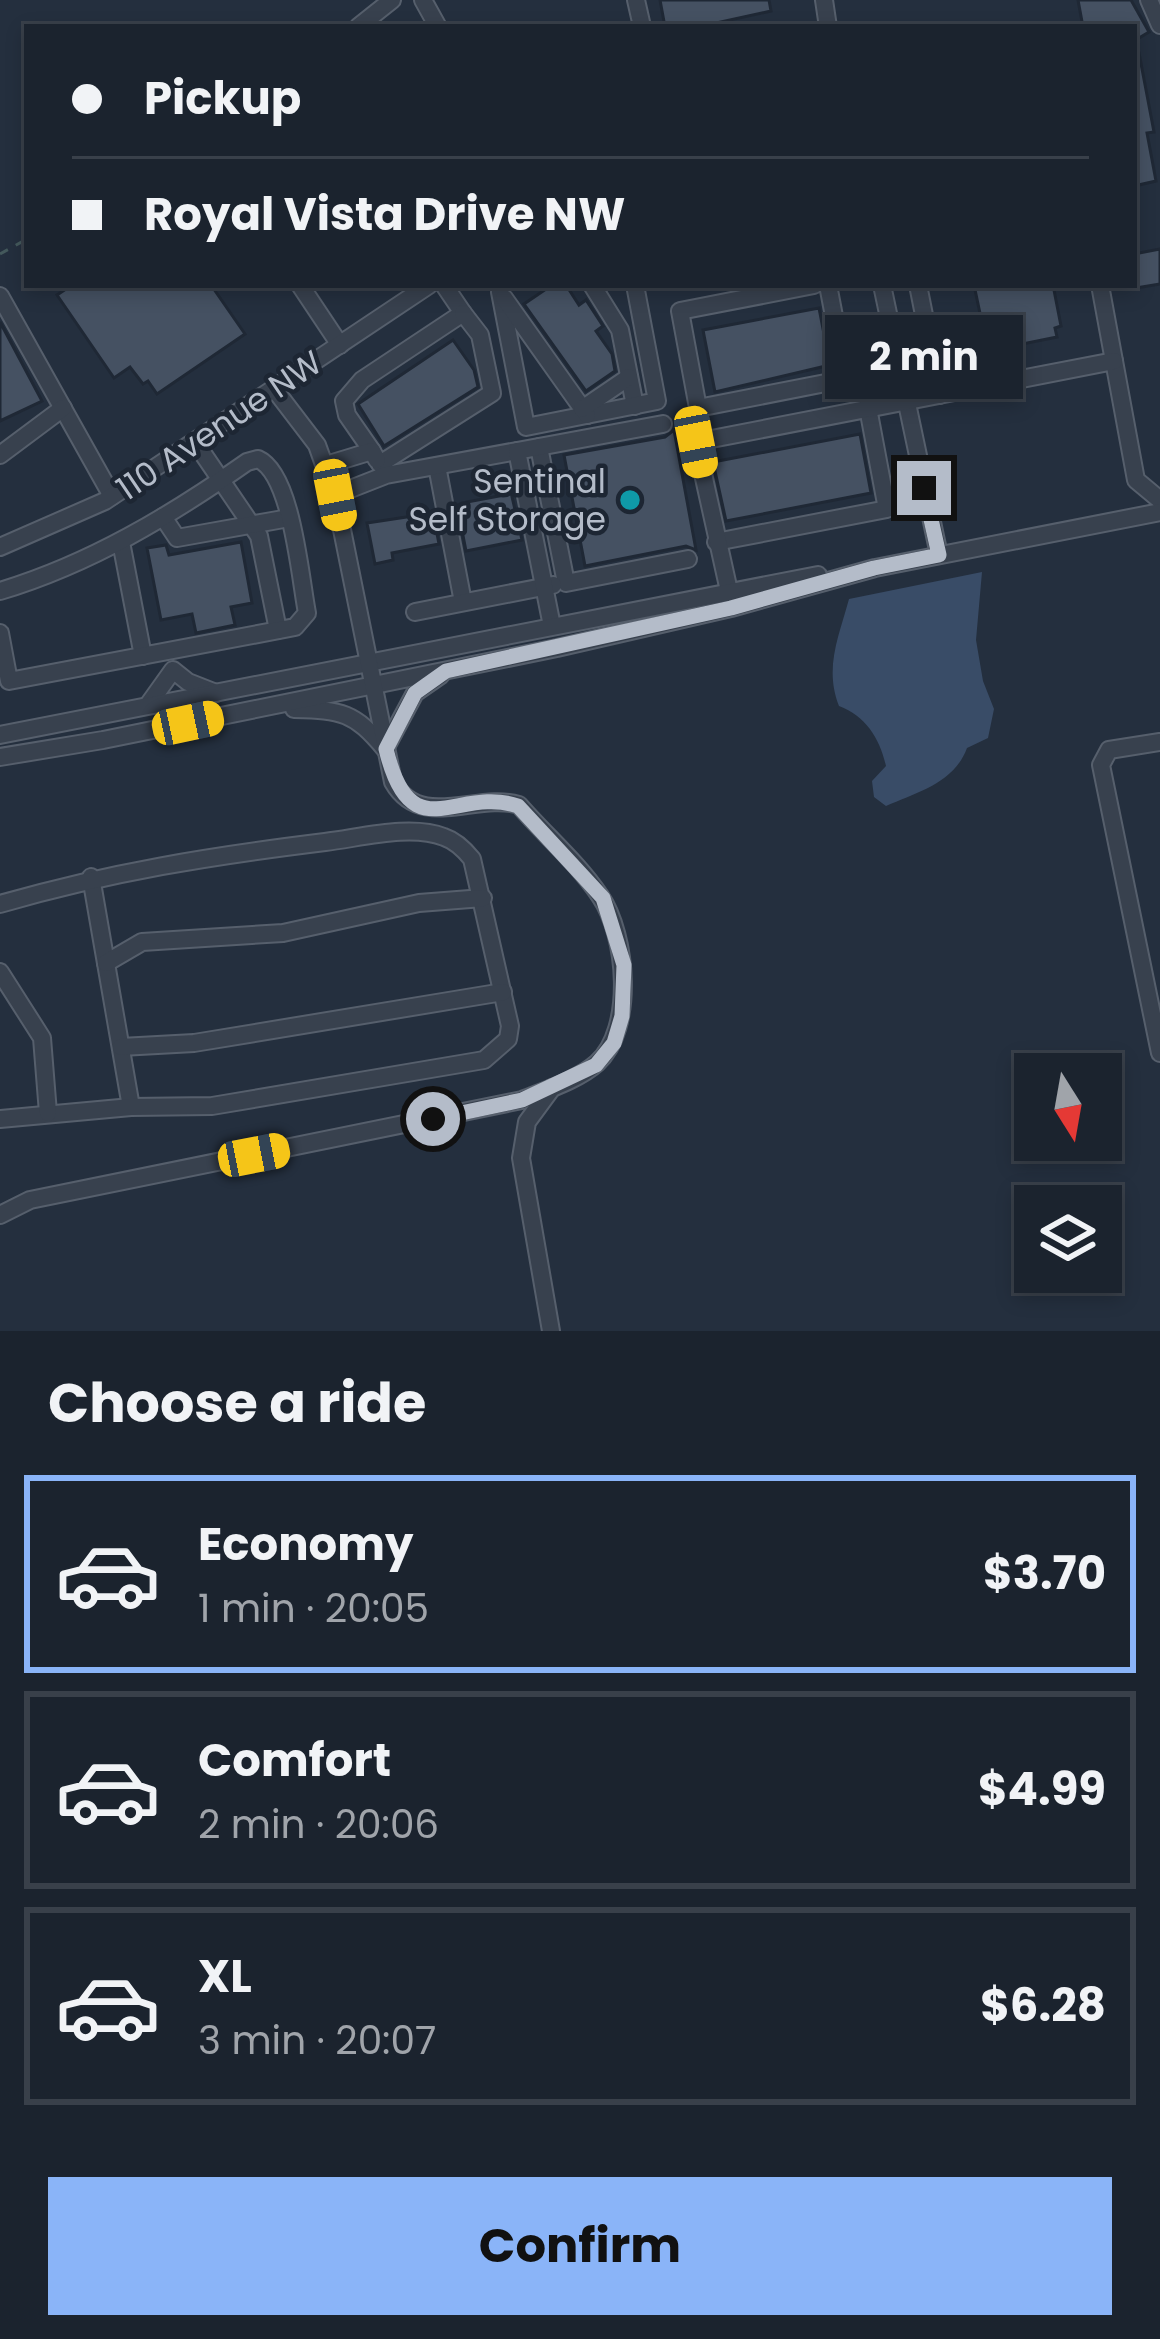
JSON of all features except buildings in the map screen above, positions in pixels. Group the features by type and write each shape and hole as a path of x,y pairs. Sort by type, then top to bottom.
{"street":[{"path":"362,24 392,0"},
{"path":"636,0 641,22"},
{"path":"1149,0 1160,26"},
{"path":"302,288 340,345"},
{"name":"110 Avenue NW","path":"0,547 112,496 422,288"},
{"path":"335,495 492,393 480,335 446,288"},
{"path":"594,288 620,330 635,406"},
{"path":"505,289 526,427 658,401 636,288"},
{"path":"799,288 680,311 698,408 846,379 829,288"},
{"path":"883,288 939,555"},
{"path":"919,288 940,394"},
{"path":"1101,288 1136,480 1160,500"},
{"path":"505,289 585,412"},
{"path":"0,296 112,496"},
{"path":"379,464 347,415 344,401 362,380 463,313"},
{"path":"839,343 892,332"},
{"path":"728,591 696,442 1114,361"},
{"path":"585,412 629,377"},
{"path":"0,1215 30,1200 522,1100 596,1065 614,1043 624,965 603,898 518,806 504,801 422,807 406,800 394,782 326,465 275,390"},
{"path":"0,455 63,408"},
{"path":"716,542 887,509 868,408"},
{"path":"326,465 437,466 663,424"},
{"path":"195,442 259,536 278,630"},
{"path":"539,447 566,583"},
{"path":"517,451 552,626"},
{"path":"0,591 121,542 247,462 263,460 275,474 289,518 307,613 295,627 9,681 0,633"},
{"path":"437,466 463,602"},
{"path":"0,735 728,591 874,568 1160,512"},
{"path":"163,517 177,538 289,518"},
{"path":"531,524 554,519"},
{"path":"121,542 143,656"},
{"path":"415,612 688,559"},
{"path":"0,757 446,671 731,608 874,568"},
{"path":"170,651 173,670 183,680 216,693"},
{"path":"148,705 173,670"},
{"path":"386,749 415,693 446,671"},
{"path":"260,708 347,713 386,749"},
{"path":"1160,742 1108,749 1101,765 1160,1053"},
{"path":"0,904 91,878 182,860 419,832 441,836 461,845 472,859 510,1025 508,1039 484,1060 212,1106 131,1107 0,1119"},
{"path":"91,878 131,1107"},
{"path":"106,963 142,942 283,933 419,903 483,898"},
{"path":"0,972 42,1038 48,1113"},
{"path":"121,1048 194,1043 503,992"},
{"path":"551,1331 521,1158 527,1121 553,1088"}],"water":[{"path":"982,572 976,640 994,709 988,738 967,748 944,778 886,806 874,797 872,781 886,766 880,747 864,722 839,706 835,692 835,652 849,599"}],"place":[{"name":"Sentinal Self Storage","path":"630,500"}],"route":[{"path":"433,1119 522,1100 596,1065 614,1043 622,1016 624,965 603,898 518,806 504,801 422,807 398,790 386,749 415,693 446,671 731,608 939,555 924,488"}]}
